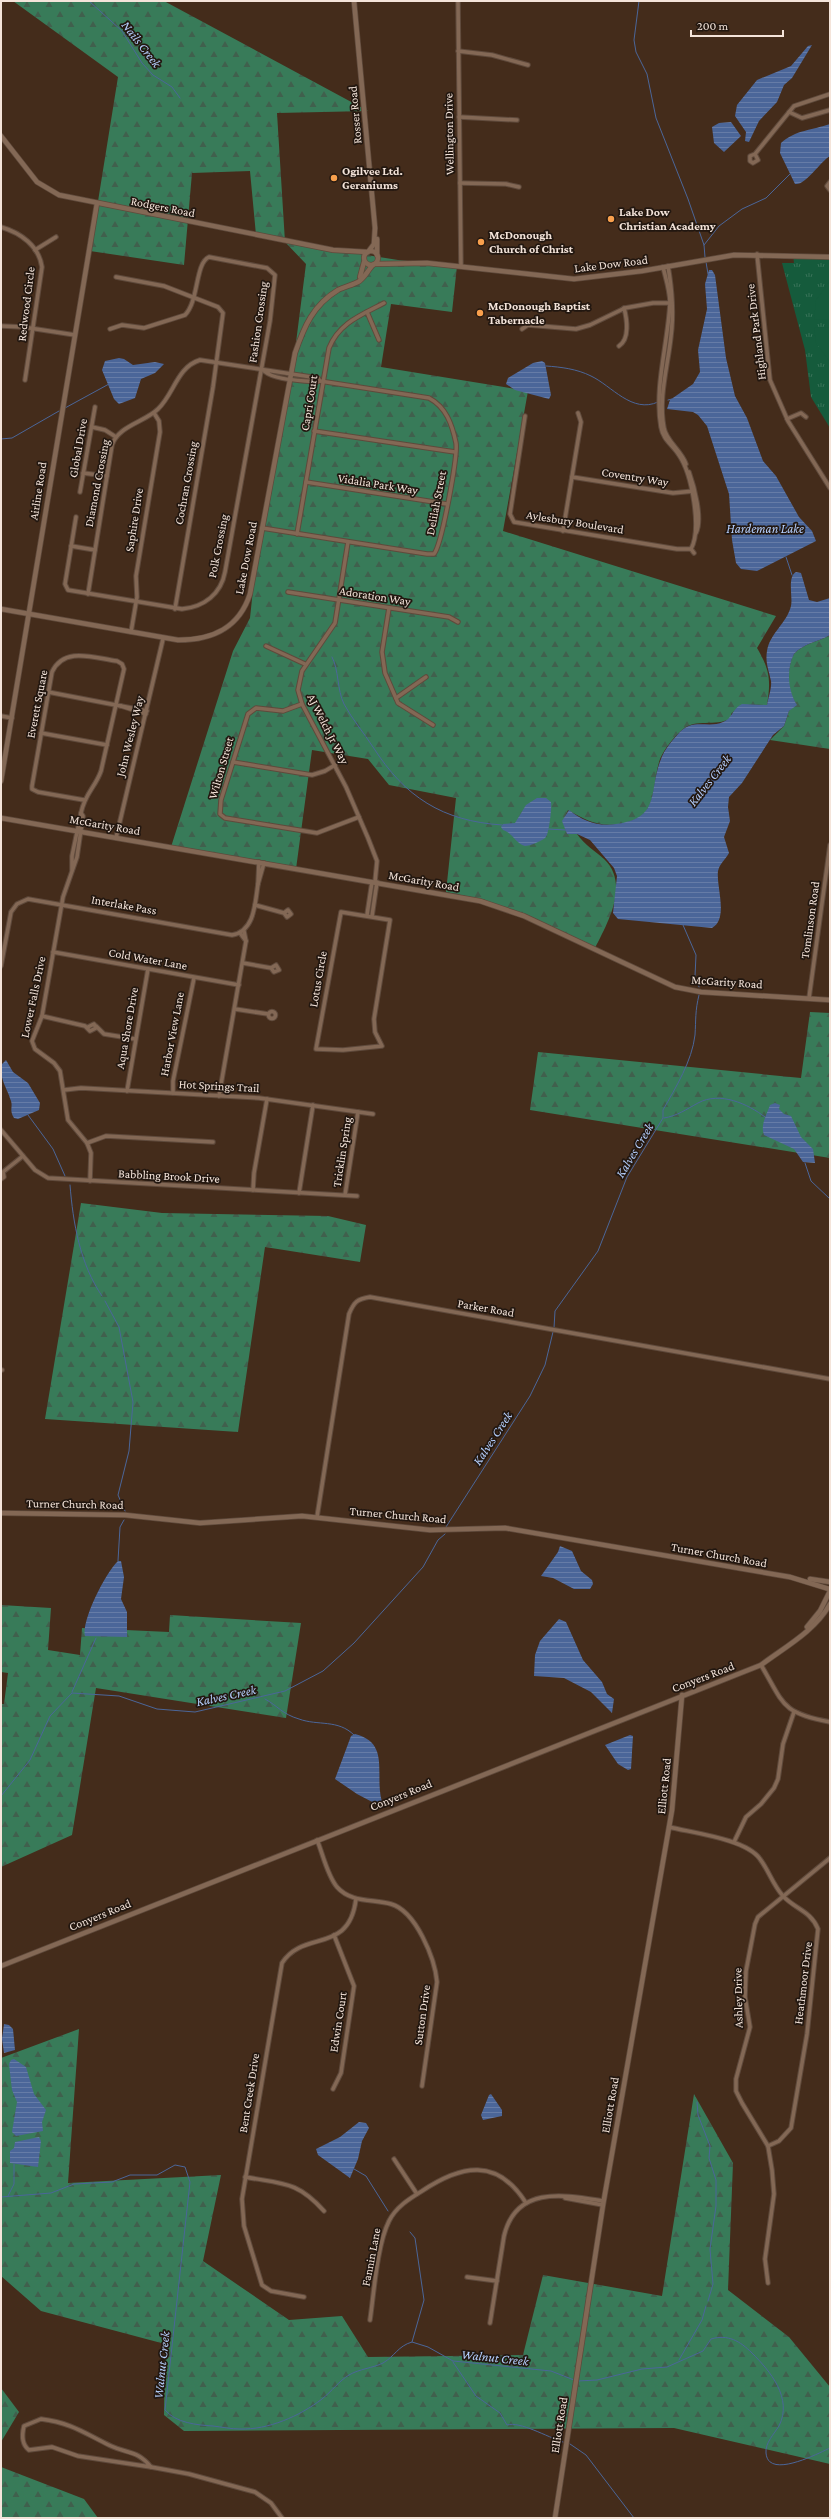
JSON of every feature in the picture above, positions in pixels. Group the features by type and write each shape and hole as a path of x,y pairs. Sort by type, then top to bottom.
{"street":[{"name":"Rosser Road","path":"354,1 378,256"},
{"name":"Wellington Drive","path":"458,1 461,266"},
{"path":"458,51 492,55 528,65"},
{"path":"754,154 789,112 798,104 830,94"},
{"path":"789,112 802,118 830,110"},
{"path":"459,117 517,120"},
{"name":"Rodgers Road","path":"1,136 37,182 59,195 97,204 346,251 368,252 378,256"},
{"path":"830,182 827,186 830,190"},
{"path":"460,183 506,184 519,187"},
{"name":"Airline Road","path":"1,781 97,204"},
{"name":"Redwood Circle","path":"1,227 20,235 41,258 42,276 25,380"},
{"name":"Rosser Road","path":"364,261 374,244 375,228"},
{"path":"35,250 56,237"},
{"name":"Rodgers Road","path":"346,251 374,265"},
{"name":"Lake Dow Road","path":"1,609 163,639 190,640 202,638 223,630 238,619 246,607 250,594 291,376 303,330 315,310 324,300 361,280 374,265 427,263 574,279 666,267 734,255 757,254 830,257"},
{"name":"Highland Park Drive","path":"757,254 770,380 787,419 830,488"},
{"path":"374,265 378,256"},
{"name":"Lake Dow Road","path":"378,256 394,264"},
{"name":"Fashion Crossing","path":"110,329 122,325 144,328 178,318 189,310 194,298 202,263 208,257 272,270 275,276 262,371"},
{"path":"355,283 361,276 364,261"},
{"path":"666,267 671,303 672,335 665,377 664,427 667,436 683,454 694,492 698,525 691,549 694,553"},
{"path":"116,277 162,285 194,298"},
{"name":"Cochran Crossing","path":"175,609 214,387 215,361 223,311 220,308 194,298"},
{"path":"522,329 528,325 576,329 584,328 624,308 653,303 671,303"},
{"name":"Capri Court","path":"297,534 321,381 327,353 334,337 347,323 384,304"},
{"path":"619,346 624,342 626,330 624,308"},
{"path":"367,312 379,340"},
{"path":"1,326 75,335"},
{"name":"Diamond Crossing","path":"88,594 107,476 116,437 154,413 162,405 187,367 200,360 215,361 262,371 268,375 291,376 317,382 321,381"},
{"name":"Polk Crossing","path":"76,517 65,587 69,590 175,609 191,608 204,603 214,595 223,582 262,371"},
{"name":"Delilah Street","path":"262,528 434,554 442,532 456,444 446,412 442,406 429,398 321,381"},
{"name":"Global Drive","path":"80,492 95,407"},
{"name":"Saphire Drive","path":"131,632 136,602 135,578 160,432 159,421 154,413"},
{"path":"563,531 581,422 578,413"},
{"path":"787,419 800,414 806,417"},
{"name":"Aylesbury Boulevard","path":"526,416 510,514 514,522 677,549 691,549"},
{"path":"92,427 106,430 116,437"},
{"path":"314,431 455,452"},
{"path":"83,473 107,476"},
{"name":"Coventry Way","path":"572,477 674,493 694,492"},
{"name":"Vidalia Park Way","path":"306,482 447,504"},
{"name":"AJ Welch Jr Way","path":"348,542 336,623 304,664 298,690 302,704 335,765 377,861 375,882"},
{"path":"71,546 95,550"},
{"name":"Adoration Way","path":"288,592 449,617 458,622"},
{"path":"389,608 382,663 396,698 403,707 433,725"},
{"name":"John Wesley Way","path":"116,838 163,639"},
{"path":"266,646 304,664"},
{"name":"Everett Square","path":"79,831 84,800 99,776 124,669 122,664 117,661 78,655 67,656 55,666 48,692 32,789 84,800"},
{"path":"396,698 426,677"},
{"path":"48,692 146,712"},
{"name":"Wilton Street","path":"302,704 283,711 252,709 248,714 221,800 220,814 225,818 317,833 359,817"},
{"path":"1,716 12,718"},
{"path":"41,733 107,745"},
{"path":"233,762 312,775 325,771 335,765"},
{"name":"McGarity Road","path":"1,818 480,901 504,908 676,987 701,992 830,1000"},
{"name":"Lower Falls Drive","path":"79,831 72,871 61,904 42,1016 33,1038 33,1044 35,1049 58,1068 64,1090 69,1122 87,1143 92,1157 90,1181"},
{"name":"Tomlinson Road","path":"809,998 830,845"},
{"path":"219,1096 243,963 246,941 242,932 250,920 255,906 259,862"},
{"path":"258,884 264,863"},
{"path":"375,882 372,916 367,915 375,882"},
{"name":"Interlake Pass","path":"1,966 10,916 14,906 28,899 226,934 242,932"},
{"path":"255,906 284,913"},
{"name":"Lotus Circle","path":"367,915 341,912 316,1050 343,1050 382,1046 375,1032 374,1019 390,920 372,916"},
{"name":"Cold Water Lane","path":"53,952 239,985"},
{"path":"243,963 271,968"},
{"name":"Aqua Shore Drive","path":"127,1091 148,969"},
{"name":"Harbor View Lane","path":"174,1093 173,1081 194,978"},
{"path":"235,1008 268,1014"},
{"path":"42,1016 88,1027 92,1032 96,1026"},
{"path":"88,1027 91,1024 96,1026 104,1034 135,1039"},
{"name":"Hot Springs Trail","path":"64,1090 80,1088 267,1099 373,1114"},
{"path":"253,1190 254,1173 267,1099"},
{"path":"299,1192 313,1106"},
{"name":"Tricklin Spring","path":"346,1195 358,1112"},
{"name":"Babbling Brook Drive","path":"1,1130 35,1170 45,1178 357,1196"},
{"path":"87,1143 106,1136 213,1142"},
{"path":"1,1179 4,1176 2,1171 23,1156"},
{"name":"Parker Road","path":"317,1517 349,1314 353,1304 360,1299 370,1297 830,1379"},
{"name":"Turner Church Road","path":"1,1513 125,1514 200,1523 291,1516 317,1517 430,1530 505,1528 790,1577 830,1582"},
{"name":"Turner Church Road","path":"790,1577 830,1590"},
{"name":"Conyers Road","path":"803,1633 820,1611 830,1590"},
{"name":"Conyers Road","path":"1,1966 761,1665 818,1620 830,1604"},
{"path":"761,1665 780,1700 794,1712 830,1722"},
{"name":"Elliott Road","path":"555,2518 603,2203 669,1827 682,1695"},
{"path":"734,1842 746,1817 761,1804 774,1788 783,1744 794,1712"},
{"name":"Heathmoor Drive","path":"669,1827 734,1842 753,1852 760,1859 784,1897 809,1914 815,1921 819,1938 791,2128 779,2141 768,2146"},
{"name":"Sutton Drive","path":"317,1840 338,1888 356,1899 392,1904 407,1914 417,1928 436,1965 437,1982 422,2086"},
{"name":"Ashley Drive","path":"768,2282 765,2259 774,2183 768,2146 736,2091 736,2079 750,2027 745,1984 754,1924 758,1917 830,1858"},
{"name":"Bent Creek Drive","path":"304,2297 266,2289 259,2280 244,2226 242,2199 282,1963 290,1953 334,1935 349,1925 356,1899"},
{"name":"Edwin Court","path":"333,2089 341,2073 354,1986 334,1935"},
{"path":"394,2160 418,2194"},
{"name":"Fannin Lane","path":"370,2320 387,2225 398,2208 451,2174 479,2170 507,2181 526,2203"},
{"path":"245,2177 297,2188 307,2193 324,2211"},
{"path":"490,2323 506,2229 516,2212 526,2203 543,2197 564,2197 603,2203"},
{"path":"467,2277 497,2282"},
{"path":"151,2467 143,2458 134,2452 112,2446 65,2422 41,2419 24,2426 22,2435 25,2447 29,2450 52,2447 78,2456 189,2474 255,2492 271,2503 282,2518"}],"green space":[{"path":"13,1 164,1 368,111 277,113 285,242 256,235 250,171 192,173 184,265 90,251 118,77"},
{"path":"285,242 398,260 457,266 452,312 391,304 381,367 528,391 503,531 776,616 757,648 767,669 769,689 767,705 743,706 735,710 731,714 731,718 725,721 693,724 682,730 670,743 660,759 652,800 648,809 642,816 632,821 619,824 598,824 586,820 568,810 563,821 567,834 577,834 587,845 604,859 612,869 615,880 616,891 614,903 606,927 595,948 485,900 446,892 456,798 389,785 368,759 312,750 296,869 171,847 233,651 250,618 256,561 292,374 306,264"},
{"path":"793,254 830,256 830,428 811,397 805,350 782,263 794,263"},
{"path":"830,281 830,319 814,320 816,300"},
{"path":"830,327 830,362 816,343 814,328"},
{"path":"830,635 830,749 770,740 784,726 789,711 796,703 790,692 789,686 790,665 794,654 802,647"},
{"path":"810,1012 830,1013 830,1158 530,1110 538,1052 801,1078"},
{"path":"81,1203 162,1213 328,1216 366,1225 360,1262 265,1247 238,1432 45,1419"},
{"path":"1,1605 51,1608 48,1650 80,1655 82,1628 169,1632 170,1615 301,1623 286,1718 96,1688 72,1835 1,1867 1,1704 4,1704 8,1673 1,1672"},
{"path":"79,2029 68,2183 221,2175 203,2261 289,2320 342,2316 368,2357 523,2355 543,2275 662,2296 694,2094 733,2163 728,2290 789,2337 830,2387 830,2464 674,2428 184,2431 164,2415 165,2344 41,2311 1,2276 1,2058"},
{"path":"1,2388 19,2412 1,2442"},
{"path":"1,2467 84,2499 98,2518 1,2518"}],"water":[{"path":"812,45 792,78 784,85 777,102 759,121 749,142 745,141 746,132 735,116 737,105 757,80 791,66 808,46"},
{"path":"731,122 741,136 724,152 714,143 712,127 719,123"},
{"path":"830,124 830,156 808,178 799,184 795,184 780,153 781,143 792,135"},
{"name":"Hardeman Lake","path":"709,270 712,270 715,275 726,358 735,396 747,418 763,461 776,476 799,517 812,531 816,541 757,571 741,569 736,563 732,540 729,494 707,426 698,415 693,412 667,409 670,400 693,384 700,372 698,350 707,309 705,284"},
{"path":"119,358 124,359 133,365 155,362 164,364 155,373 141,379 135,398 119,404 114,399 102,370 105,361"},
{"path":"542,361 545,363 551,395 549,399 515,390 506,384 508,378 533,363"},
{"path":"796,572 801,573 809,600 817,602 830,598 830,635 802,647 794,654 791,660 789,680 797,705 789,711 784,726 773,735 742,783 729,797 728,807 730,821 724,837 729,853 718,871 721,910 717,924 712,928 618,919 613,913 617,876 614,868 590,840 577,834 567,834 562,821 569,810 585,820 603,825 631,821 641,816 651,801 657,771 662,756 683,729 694,725 717,724 726,721 736,708 742,704 767,705 771,681 767,663 767,651 771,639 789,612 791,606 791,583 793,575"},
{"path":"537,798 546,798 551,802 551,815 548,831 544,839 525,846 519,843 501,827 503,824 515,823 526,805"},
{"path":"6,1060 13,1072 28,1083 40,1103 39,1110 18,1119 14,1118 11,1111 11,1101 2,1076 1,1065"},
{"path":"775,1103 780,1105 779,1109 784,1114 791,1116 801,1137 813,1149 815,1163 803,1162 794,1149 764,1135 764,1120 770,1105"},
{"path":"560,1546 572,1551 581,1571 592,1580 593,1584 590,1589 574,1589 553,1578 541,1576 558,1552"},
{"path":"118,1561 121,1561 124,1577 121,1599 127,1612 127,1637 85,1636 87,1620 96,1597 107,1575"},
{"path":"559,1619 566,1622 583,1660 602,1682 607,1694 614,1699 612,1713 591,1692 564,1678 534,1676 535,1655 540,1641"},
{"path":"355,1734 366,1738 377,1752 382,1802 378,1805 357,1794 335,1779 351,1736"},
{"path":"630,1735 633,1736 631,1769 628,1770 618,1764 605,1745"},
{"path":"4,2024 9,2025 13,2029 15,2050 4,2053 2,2039"},
{"path":"14,2059 26,2067 34,2094 46,2110 42,2122 43,2131 16,2136 12,2132 17,2102 12,2090 9,2064 11,2060"},
{"path":"491,2094 502,2110 502,2116 483,2120 481,2115 489,2095"},
{"path":"359,2122 366,2123 369,2128 362,2141 358,2159 350,2178 318,2155 316,2149 340,2137"},
{"path":"39,2137 41,2141 38,2167 10,2163 10,2151 14,2148 15,2142"}],"waterway":[{"name":"Nails Creek","path":"89,1 122,31 142,63 153,75 172,87 180,98"},
{"path":"639,1 634,40 636,52 647,74 656,118 688,199 704,245 705,257"},
{"path":"704,245 719,226 742,209 766,198 790,174"},
{"path":"706,262 708,274"},
{"path":"546,366 569,369 591,376 631,402 649,405 658,402"},
{"path":"65,408 109,384"},
{"path":"668,400 672,399"},
{"path":"1,439 12,438 59,411"},
{"path":"786,557 792,575"},
{"path":"332,657 344,704 385,765 398,780 412,793 443,812 481,823 502,825"},
{"path":"547,829 566,830"},
{"name":"Kalves Creek","path":"683,925 696,955 695,976 699,987"},
{"name":"Kalves Creek","path":"554,1328 555,1311 598,1251 627,1177 663,1118 663,1110 687,1064 695,1035 696,1011 699,995"},
{"path":"664,1118 678,1114 698,1103 715,1098 742,1104 765,1117"},
{"path":"28,1115 53,1149 65,1176"},
{"path":"805,1163 811,1181 830,1199"},
{"path":"70,1185 73,1214 83,1257 94,1284 102,1296"},
{"path":"105,1301 119,1327 133,1402 129,1451 118,1495 125,1511"},
{"name":"Kalves Creek","path":"446,1527 530,1396 545,1365 553,1332"},
{"path":"118,1561 120,1527 124,1520"},
{"name":"Kalves Creek","path":"1,1796 30,1760 50,1716 72,1693 119,1696 157,1709 195,1712 285,1691 323,1671 354,1643 423,1567 438,1540 445,1534"},
{"path":"72,1692 96,1638"},
{"path":"265,1699 293,1717 306,1721 335,1725 348,1730 354,1735"},
{"path":"697,2102 698,2115 710,2146 709,2158 716,2180 716,2206 710,2249 713,2284 708,2301"},
{"path":"8,2196 14,2184 14,2164"},
{"name":"Walnut Creek","path":"1,2197 51,2193 74,2184 112,2182 130,2175 157,2175 175,2165 185,2167 190,2182 165,2410 181,2421 237,2429 251,2429 283,2421 304,2411 322,2399 349,2375 383,2363 403,2346 412,2342 428,2347 453,2361 551,2371 574,2380"},
{"path":"354,2169 366,2176 388,2211"},
{"path":"410,2232 415,2238 424,2300 412,2342"},
{"path":"679,2360 702,2320 706,2306"},
{"name":"Walnut Creek","path":"578,2381 597,2380 642,2369 667,2367 703,2351 711,2339 723,2337 728,2338 743,2345 752,2353 766,2368 778,2386 783,2405 783,2416 766,2449 769,2461 775,2464 784,2465 805,2459 830,2448"},
{"path":"453,2362 476,2396 500,2413 507,2425 512,2424 526,2427 563,2442"},
{"path":"570,2444 586,2455 634,2518"}],"place":[{"name":"Ogilvee Ltd. Geraniums","path":"334,178"},
{"name":"Lake Dow Christian Academy","path":"611,219"},
{"name":"McDonough Church of Christ","path":"481,242"},
{"name":"McDonough Baptist Tabernacle","path":"480,313"}]}
